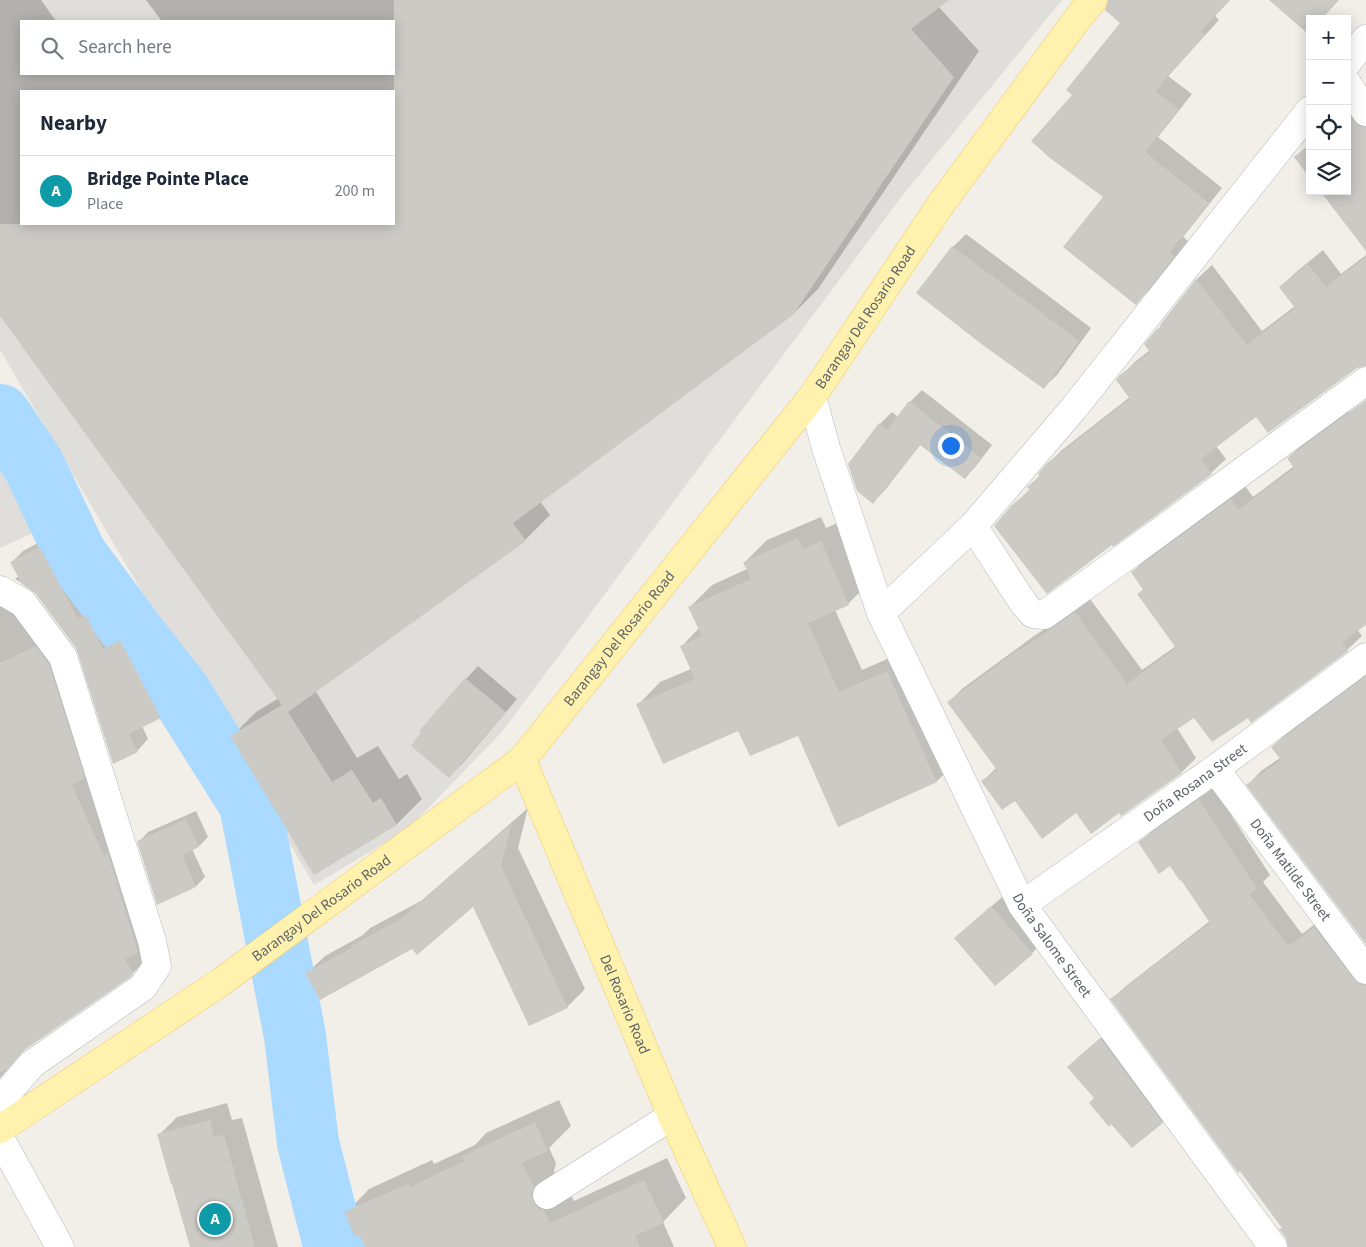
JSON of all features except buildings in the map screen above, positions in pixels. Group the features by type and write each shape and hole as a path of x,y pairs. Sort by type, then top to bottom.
{"main road":[{"name":"Barangay Del Rosario Road","path":"0,1129 221,982 522,760 812,396 941,204 1093,0"},
{"name":"Del Rosario Road","path":"522,760 672,1116 732,1247"}],"street":[{"path":"1349,60 1366,39"},
{"path":"1351,89 1366,112"},
{"path":"881,613 973,526 1074,408 1306,115"},
{"path":"973,526 1024,604 1033,614 1044,615 1366,381"},
{"name":"Doña Salome Street","path":"812,396 826,448 881,613 1022,905 1273,1247"},
{"path":"0,590 23,603 63,657 152,941 158,966 143,987 32,1064 7,1093 0,1117"},
{"name":"Doña Rosana Street","path":"1022,905 1215,769 1366,657"},
{"name":"Doña Matilde Street","path":"1215,769 1366,970"},
{"path":"547,1194 672,1116"},
{"path":"0,1138 60,1247"}],"shaded area":[{"path":"0,0 1062,0 902,196 501,733 407,830 314,885 0,350"},
{"path":"0,470 37,531 0,548"}],"waterway":[{"path":"0,415 34,466 76,555 179,691 250,804 295,1036 308,1143 336,1247"}],"place":[{"name":"Bridge Pointe Place","path":"215,1219"}]}
